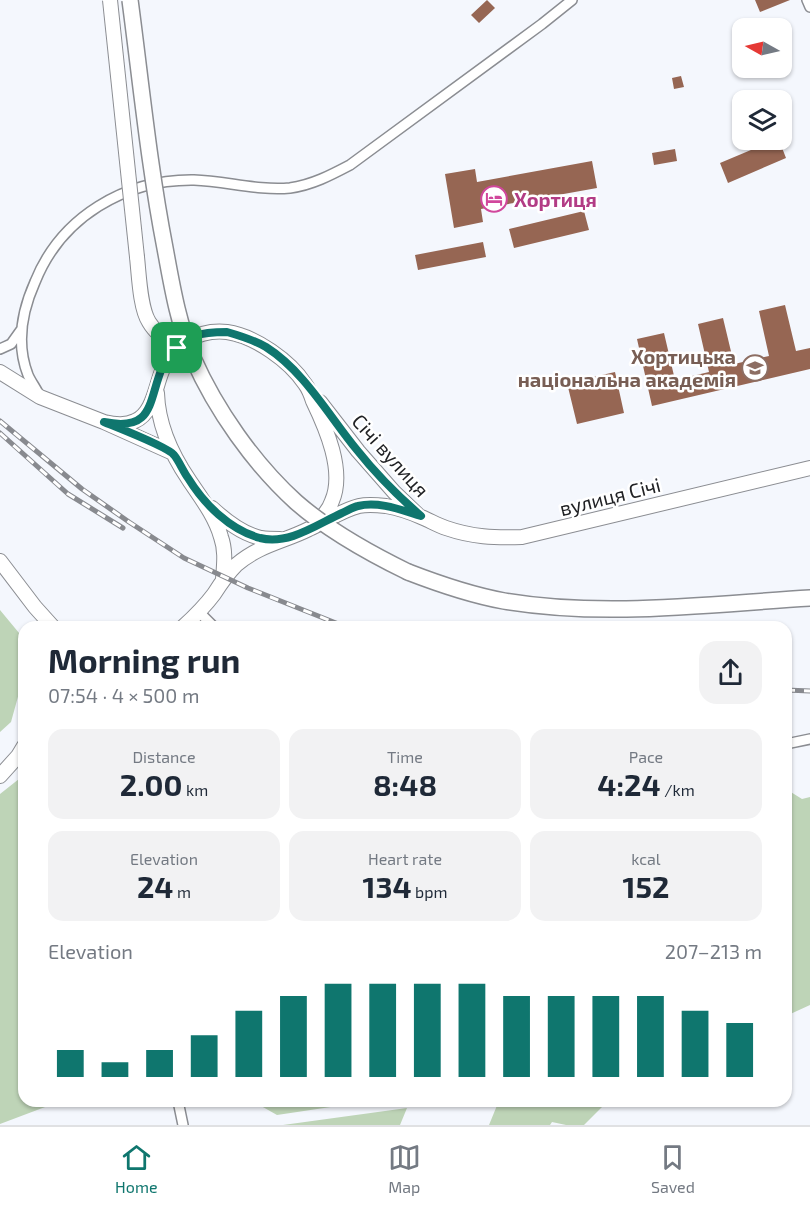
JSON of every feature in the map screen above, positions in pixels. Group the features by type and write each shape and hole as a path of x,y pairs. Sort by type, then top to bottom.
{"main road":[{"path":"110,0 144,308 148,321 155,331 177,348"},
{"path":"130,0 156,202 177,310 193,357 212,396 268,474 297,502 354,544 408,572 449,587 504,601 562,608 628,609 810,598"},
{"path":"104,422 128,424 136,421 144,415 150,405 162,368 183,342 195,336 227,332 248,338 266,347 289,365 305,384 323,421 334,455 337,482 327,511 311,529 254,552 237,564 189,621"},
{"path":"0,372 40,397 173,453"},
{"name":"Січі вулиця","path":"305,384 394,492 421,516"},
{"path":"157,386 163,427 173,453 202,499 221,537 225,552 223,579"},
{"name":"вулиця Січі","path":"421,516 443,527 467,534 491,538 522,537 810,468"},
{"path":"202,499 226,521 244,532 261,538 282,539"},
{"name":"Січі вулиця","path":"311,529 357,506 373,504 421,516"},
{"path":"0,561 48,621"},
{"path":"35,607 41,621"},
{"path":"0,778 18,756"},
{"path":"0,778 18,765"}],"street":[{"path":"40,397 28,375 22,349 21,330 26,302 50,251 65,233 88,212 135,189 161,183 194,180 268,188 292,188 317,182 350,165 572,0"},
{"path":"807,0 810,7"},
{"path":"0,349 11,344 21,330"},
{"path":"199,612 208,621"},
{"path":"792,743 810,739"},
{"path":"179,1107 183,1125"}],"green space":[{"path":"0,610 18,632 18,697 11,722 0,732"},
{"path":"18,780 18,1107 45,1107 0,1124 0,794"},
{"path":"792,793 802,799 810,797 810,1005 792,1013"},
{"path":"263,1107 331,1107 277,1115"},
{"path":"496,1107 602,1107 584,1125 552,1122 550,1125 489,1125"},
{"path":"407,1108 400,1125 283,1125"}],"building":[{"path":"487,0 495,8 479,23 471,15"},
{"path":"755,0 790,0 760,12"},
{"path":"681,76 684,87 674,89 672,78"},
{"path":"675,149 677,161 654,165 652,153"},
{"path":"751,150 783,150 786,158 728,183 720,163"},
{"name":"Хортиця","path":"592,161 597,188 481,209 483,222 454,228 445,174 475,169 477,182"},
{"path":"584,211 589,230 514,248 509,229"},
{"path":"483,242 486,257 418,270 415,255"},
{"path":"785,305 796,351 810,348 810,369 652,406 637,339 664,333 675,380 709,372 698,324 723,318 734,364 769,356 759,311"},
{"path":"615,372 624,413 577,424 567,383"}],"railway":[{"path":"0,421 82,489 184,558 248,588 331,621"},
{"path":"0,433 68,494 123,528"},
{"path":"792,690 810,691"}],"place":[{"name":"Хортиця","path":"494,199"},
{"name":"Хортицька національна академія","path":"755,368"}],"route":[{"path":"227,332 248,338 266,347 289,365 358,451 394,492 421,516 373,504 357,506 311,529 282,539 261,538 244,532 226,521 202,499 173,453 104,422 128,424 144,415 150,405 162,368 177,348 195,336 227,332"}]}
